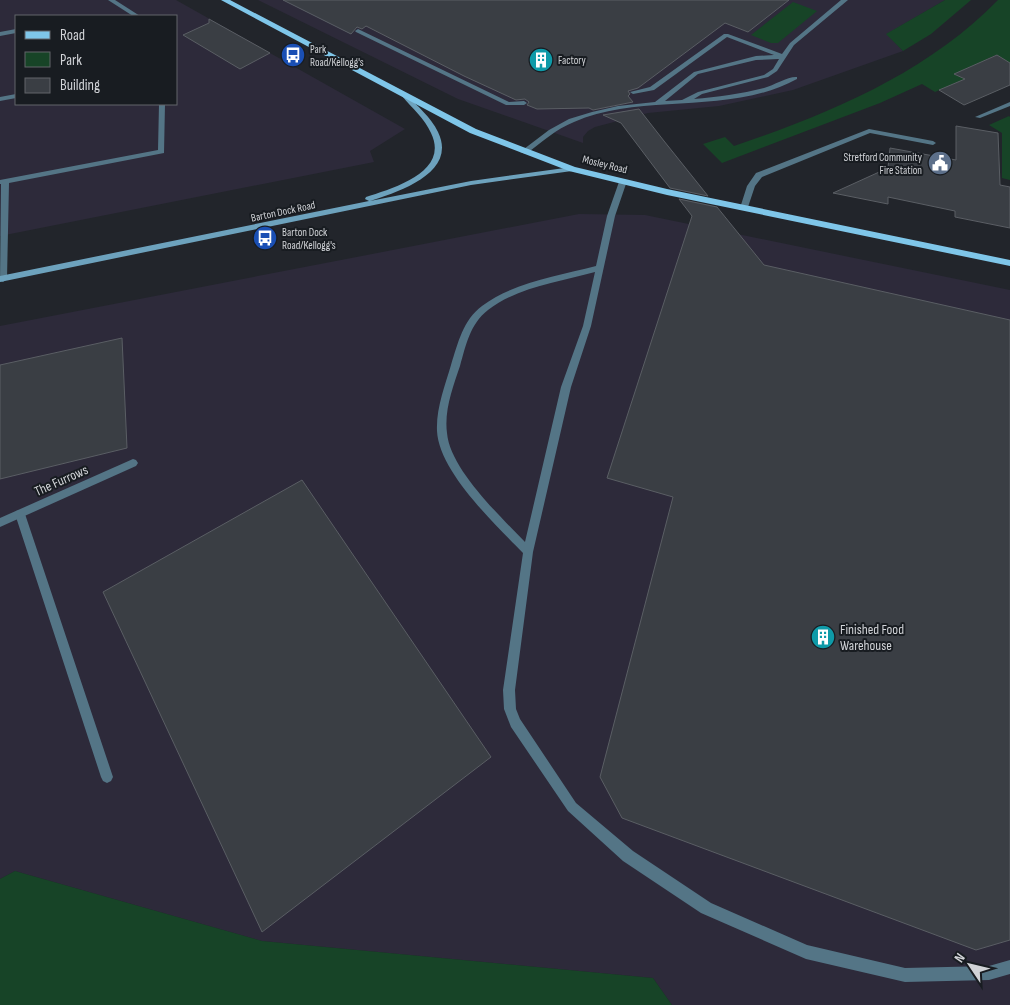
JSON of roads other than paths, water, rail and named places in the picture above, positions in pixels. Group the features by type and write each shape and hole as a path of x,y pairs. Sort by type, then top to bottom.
{"main road":[{"name":"Mosley Road","path":"225,0 472,131 572,169 744,208 1010,263"},
{"path":"343,210 416,180 435,162 438,155 437,137 404,95"},
{"name":"Barton Dock Road","path":"1,279 471,183 572,169"}],"street":[{"path":"112,0 135,15"},
{"path":"681,103 700,93 766,76 775,70 792,44 845,0"},
{"path":"0,34 15,31"},
{"path":"358,31 508,104 524,103"},
{"path":"633,92 652,90 726,35 784,57"},
{"path":"657,104 696,73 756,58 784,57"},
{"path":"524,152 551,131 566,123 618,109 730,97 778,86 795,78"},
{"path":"0,99 15,96"},
{"path":"978,117 1010,104"},
{"path":"1,279 2,181 162,151 162,105"},
{"path":"744,208 751,186 759,176 869,131 933,143"},
{"path":"623,181 611,216 586,326 566,387 528,552 509,690 510,709 515,723 572,807 628,856 706,908 806,952 906,975 989,974 1010,967"},
{"path":"528,552 489,510 444,448 442,434 446,397 466,331 472,320 485,307 503,297 520,291 599,268"},
{"name":"The Furrows","path":"0,523 133,463"},
{"path":"20,514 107,778"}],"place":[{"name":"Park Road/Kellogg's","path":"293,55"},
{"name":"Factory","path":"541,60"},
{"name":"Stretford Community Fire Station","path":"940,163"},
{"name":"Barton Dock Road/Kellogg's","path":"265,238"},
{"name":"Finished Food Warehouse","path":"823,637"}]}
